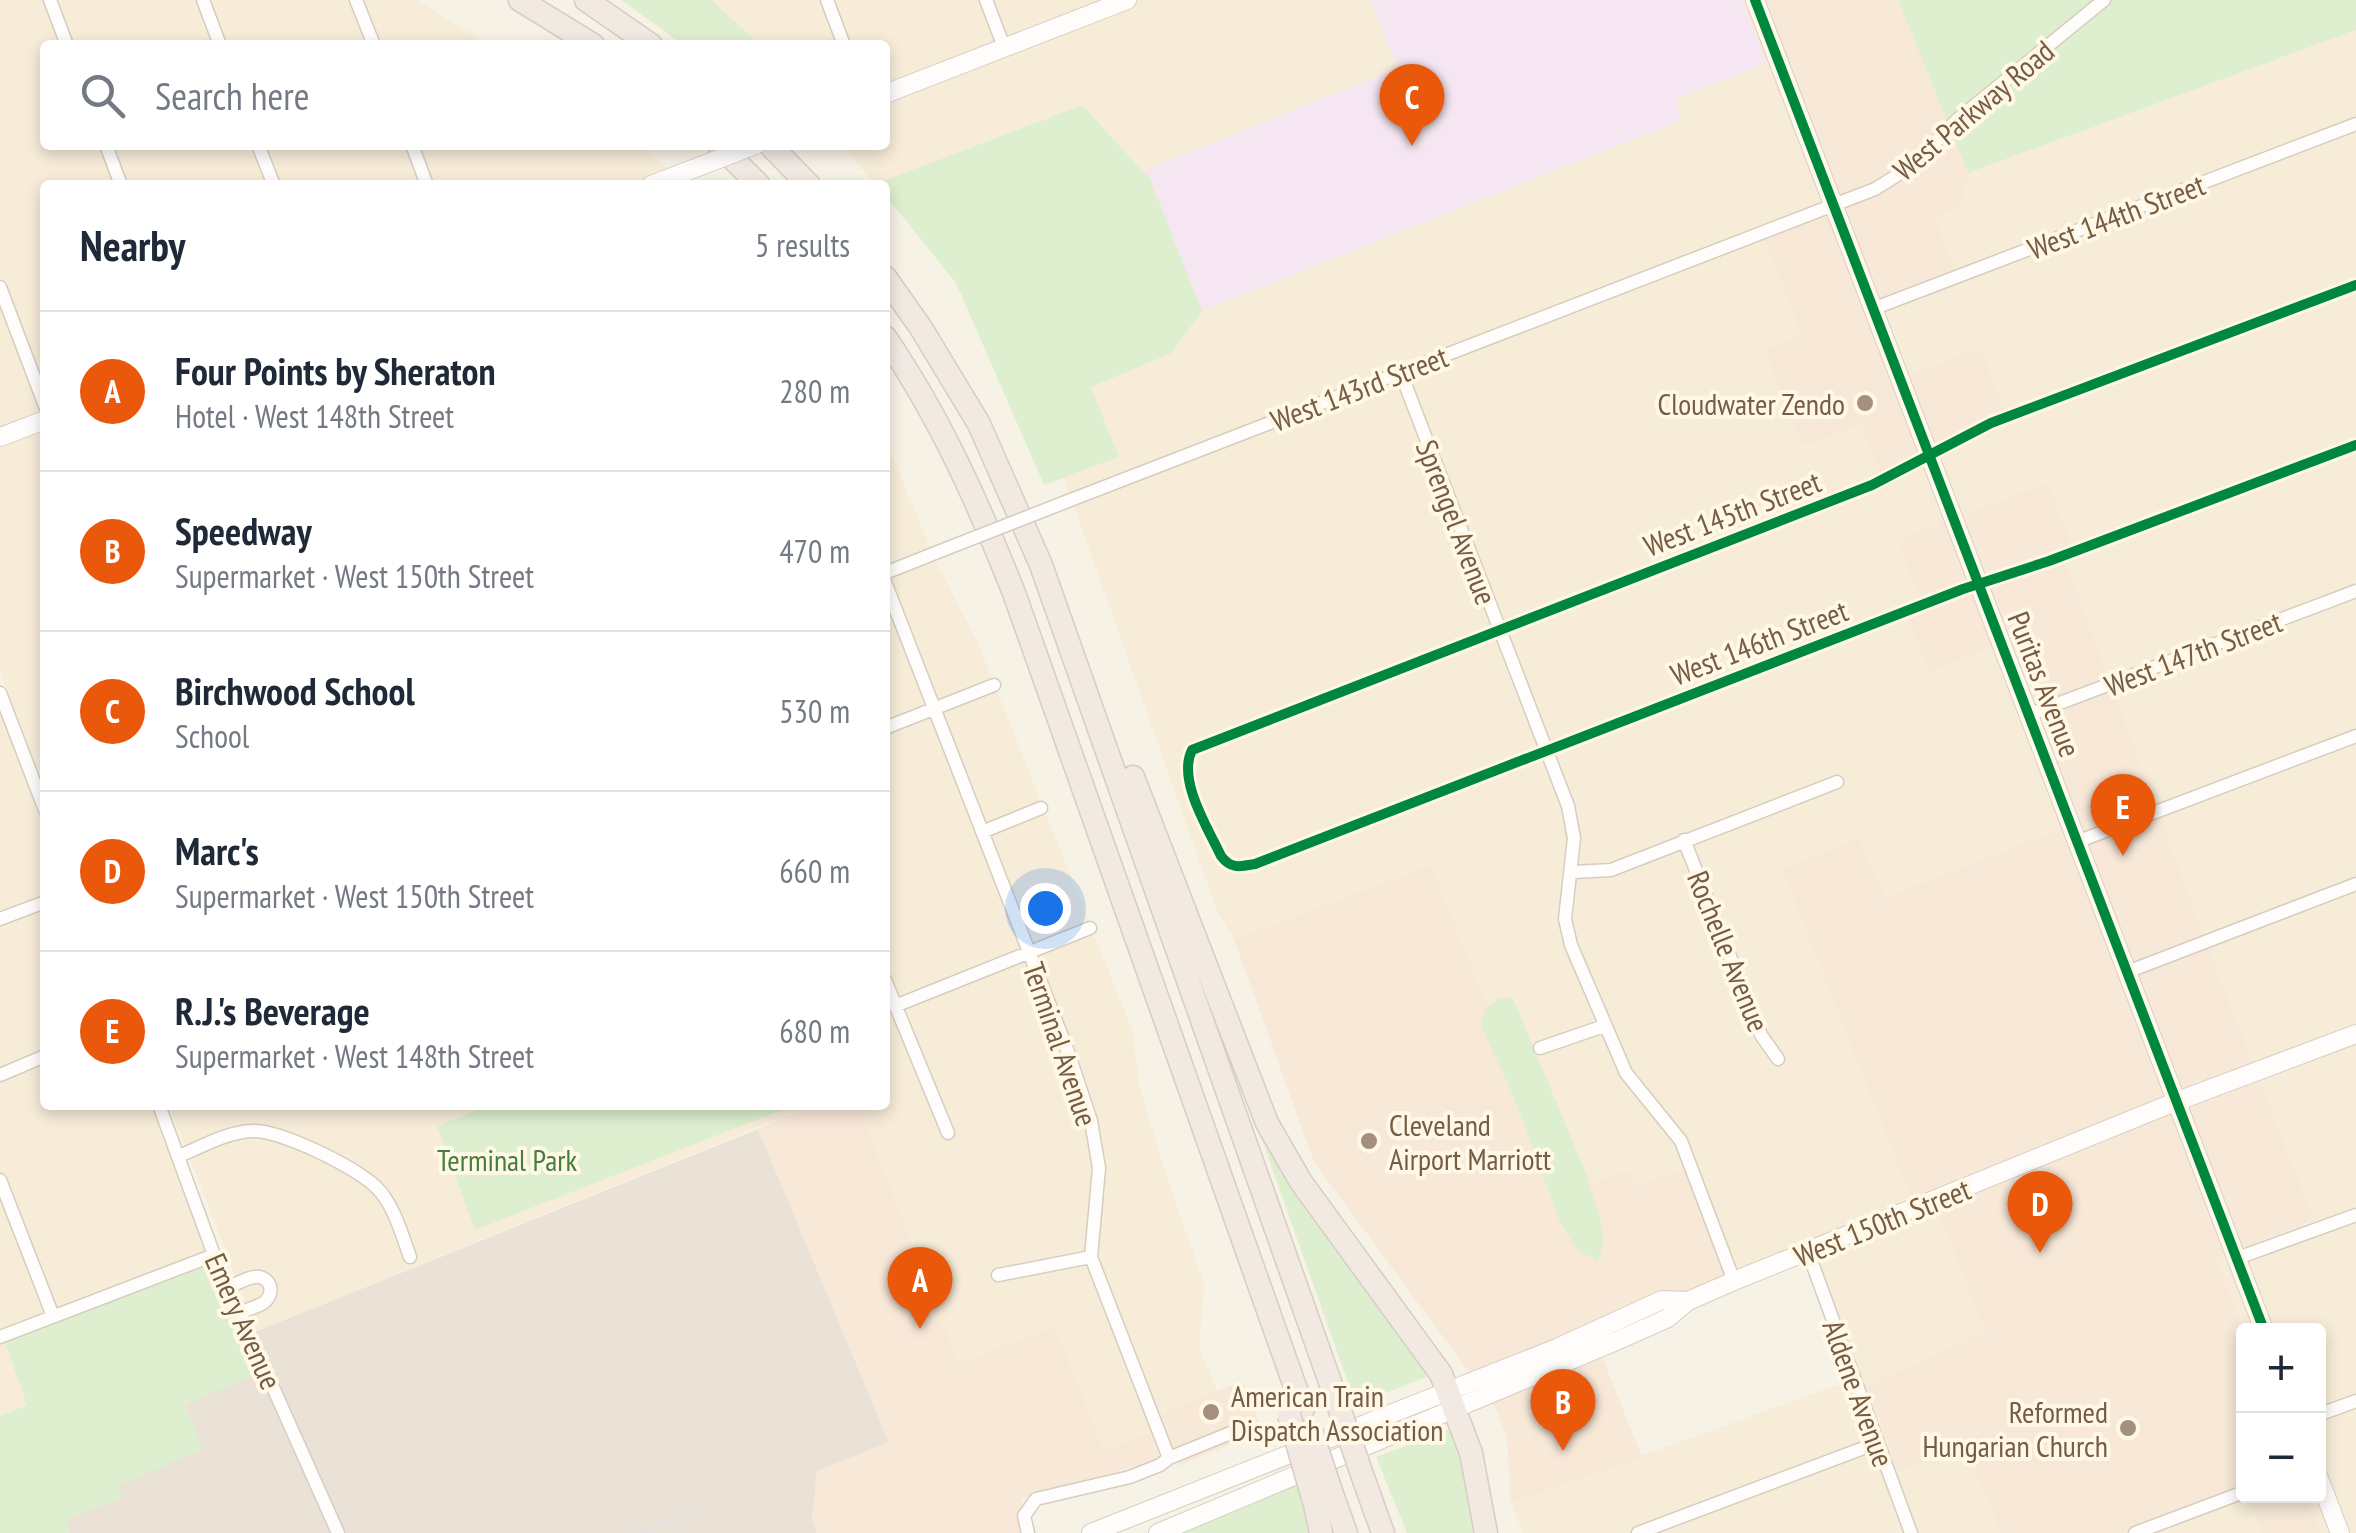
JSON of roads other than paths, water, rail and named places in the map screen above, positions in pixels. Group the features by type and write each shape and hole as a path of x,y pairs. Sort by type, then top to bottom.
{"highway":[{"path":"520,0 585,40"},
{"path":"586,0 644,40"},
{"path":"723,150 754,180"},
{"path":"775,150 803,180"},
{"path":"890,284 978,424 1062,620 1382,1533"},
{"path":"890,346 948,440 984,518 1029,674 1296,1412 1324,1501 1346,1533"},
{"path":"1062,620 1124,753 1267,1122 1301,1182 1441,1374 1479,1484 1486,1533"},
{"path":"1321,1533 1324,1501"}],"street":[{"path":"50,0 65,40"},
{"path":"202,0 218,40"},
{"path":"356,0 372,40"},
{"path":"827,0 842,40"},
{"path":"986,0 1004,48"},
{"path":"890,92 1127,0"},
{"name":"Puritas Avenue","path":"1755,0 2261,1323"},
{"name":"West Parkway Road","path":"1834,205 1875,190 1912,166 1957,120 2104,0"},
{"name":"West 144th Street","path":"1875,308 2356,124"},
{"path":"108,150 119,180"},
{"path":"260,150 272,180"},
{"path":"414,150 426,180"},
{"path":"665,180 741,150"},
{"name":"West 143rd Street","path":"890,572 1834,205"},
{"name":"West 145th Street","path":"1205,822 1190,784 1187,760 1192,750 1872,486 1991,423 2356,285"},
{"path":"0,286 40,393"},
{"name":"Sprengel Avenue","path":"1400,371 1568,806 1574,838 1565,919 1572,945 1626,1073 1682,1142 1734,1281"},
{"path":"0,437 40,422"},
{"name":"West 146th Street","path":"1205,822 1227,864 1237,868 1255,864 1963,589 2356,446"},
{"name":"West 147th Street","path":"2030,714 2356,591"},
{"name":"Terminal Avenue","path":"890,595 1091,1121 1099,1168 1091,1257 1169,1458"},
{"path":"890,726 994,685"},
{"path":"0,694 40,797"},
{"path":"2078,841 2356,736"},
{"path":"1572,872 1611,870 1838,782"},
{"path":"982,832 1041,808"},
{"name":"Rochelle Avenue","path":"1684,840 1761,1035 1778,1059"},
{"path":"2126,972 2356,884"},
{"path":"0,919 40,904"},
{"path":"895,1006 1090,928"},
{"path":"890,993 948,1132"},
{"path":"1540,1048 1604,1026"},
{"name":"West 150th Street","path":"1158,1533 1452,1401 1662,1300 1688,1301 2176,1102 2356,1034"},
{"path":"0,1074 40,1058"},
{"name":"Emery Avenue","path":"161,1110 214,1255 338,1533"},
{"path":"179,1156 232,1134 254,1130 274,1134 355,1170 379,1189 410,1257"},
{"path":"0,1180 53,1316"},
{"path":"2236,1259 2356,1214"},
{"name":"Aldene Avenue","path":"1808,1252 1912,1533"},
{"path":"0,1337 214,1255"},
{"path":"998,1275 1091,1257"},
{"path":"228,1287 255,1277 270,1286 264,1303 240,1312"},
{"name":"West 150th Street","path":"1091,1533 1452,1401"},
{"path":"2323,1413 2356,1401"},
{"path":"1028,1533 1024,1516 1030,1502 1036,1499 1130,1477 1233,1432"},
{"path":"1638,1533 1876,1443"},
{"path":"2135,1533 2236,1495"},
{"path":"2326,1497 2340,1533"}],"railway":[{"path":"636,1533 689,1516"}],"place":[{"name":"Birchwood School","path":"1412,146"},
{"name":"Cloudwater Zendo","path":"1865,403"},
{"name":"R.J.'s Beverage","path":"2123,856"},
{"name":"Cleveland Airport Marriott","path":"1369,1141"},
{"name":"Marc's","path":"2040,1253"},
{"name":"Four Points by Sheraton","path":"920,1329"},
{"name":"American Train Dispatch Association","path":"1211,1412"},
{"name":"Reformed Hungarian Church","path":"2128,1428"},
{"name":"Speedway","path":"1563,1451"}],"park label":[{"name":"Terminal Park","path":"507,1159"}]}
